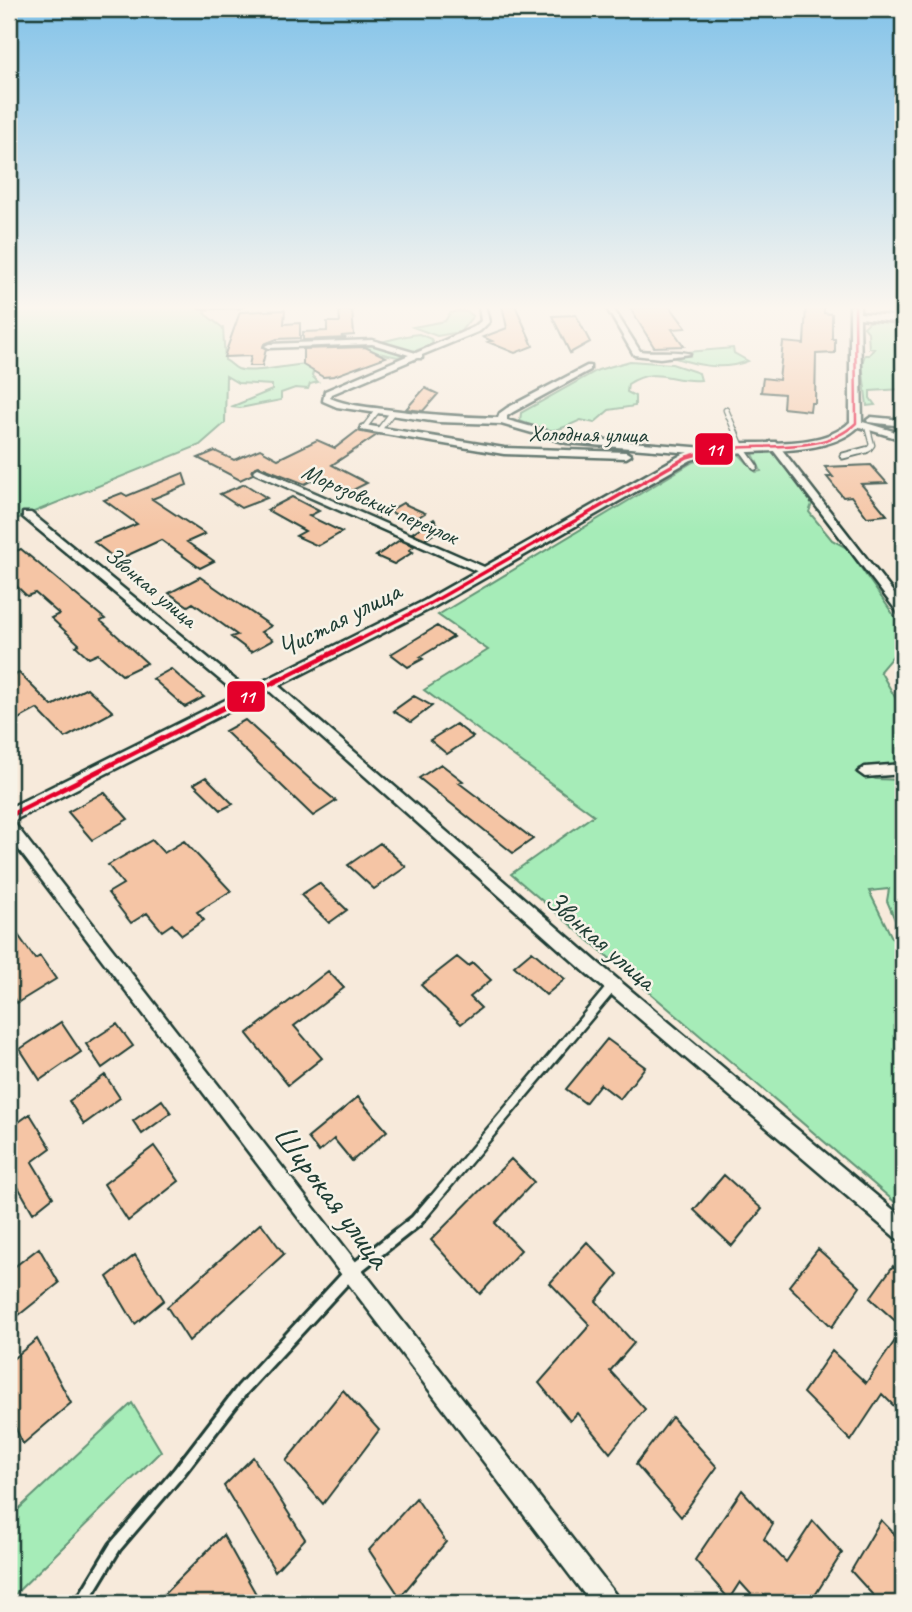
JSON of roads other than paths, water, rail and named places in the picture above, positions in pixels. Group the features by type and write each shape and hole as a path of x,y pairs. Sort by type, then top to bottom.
{"street":[{"path":"362,380 325,396 326,399 337,404 438,419 502,421 566,440 706,451"},
{"path":"502,421 503,415 510,410 565,380"},
{"path":"858,380 860,422"},
{"path":"860,422 903,423"},
{"path":"860,422 903,437"},
{"name":"Чистая улица","path":"9,816 487,572 687,457 706,451 836,438 846,434 860,422"},
{"name":"Холодная улица","path":"364,428 504,451 687,457"},
{"path":"773,444 903,612"},
{"name":"Морозовский переулок","path":"258,471 487,572"},
{"name":"Звонкая улица","path":"27,515 246,695"},
{"name":"Звонкая улица","path":"269,684 613,986 903,1231"},
{"path":"865,772 903,769"},
{"name":"Широкая улица","path":"9,827 606,1603"}],"lane":[{"path":"726,410 742,447 755,467"},
{"path":"364,428 377,411"},
{"path":"379,430 392,413"},
{"path":"844,456 869,449 872,445 860,422"},
{"path":"81,1603 115,1547 179,1472 242,1390 351,1272 416,1221 613,986"}]}
